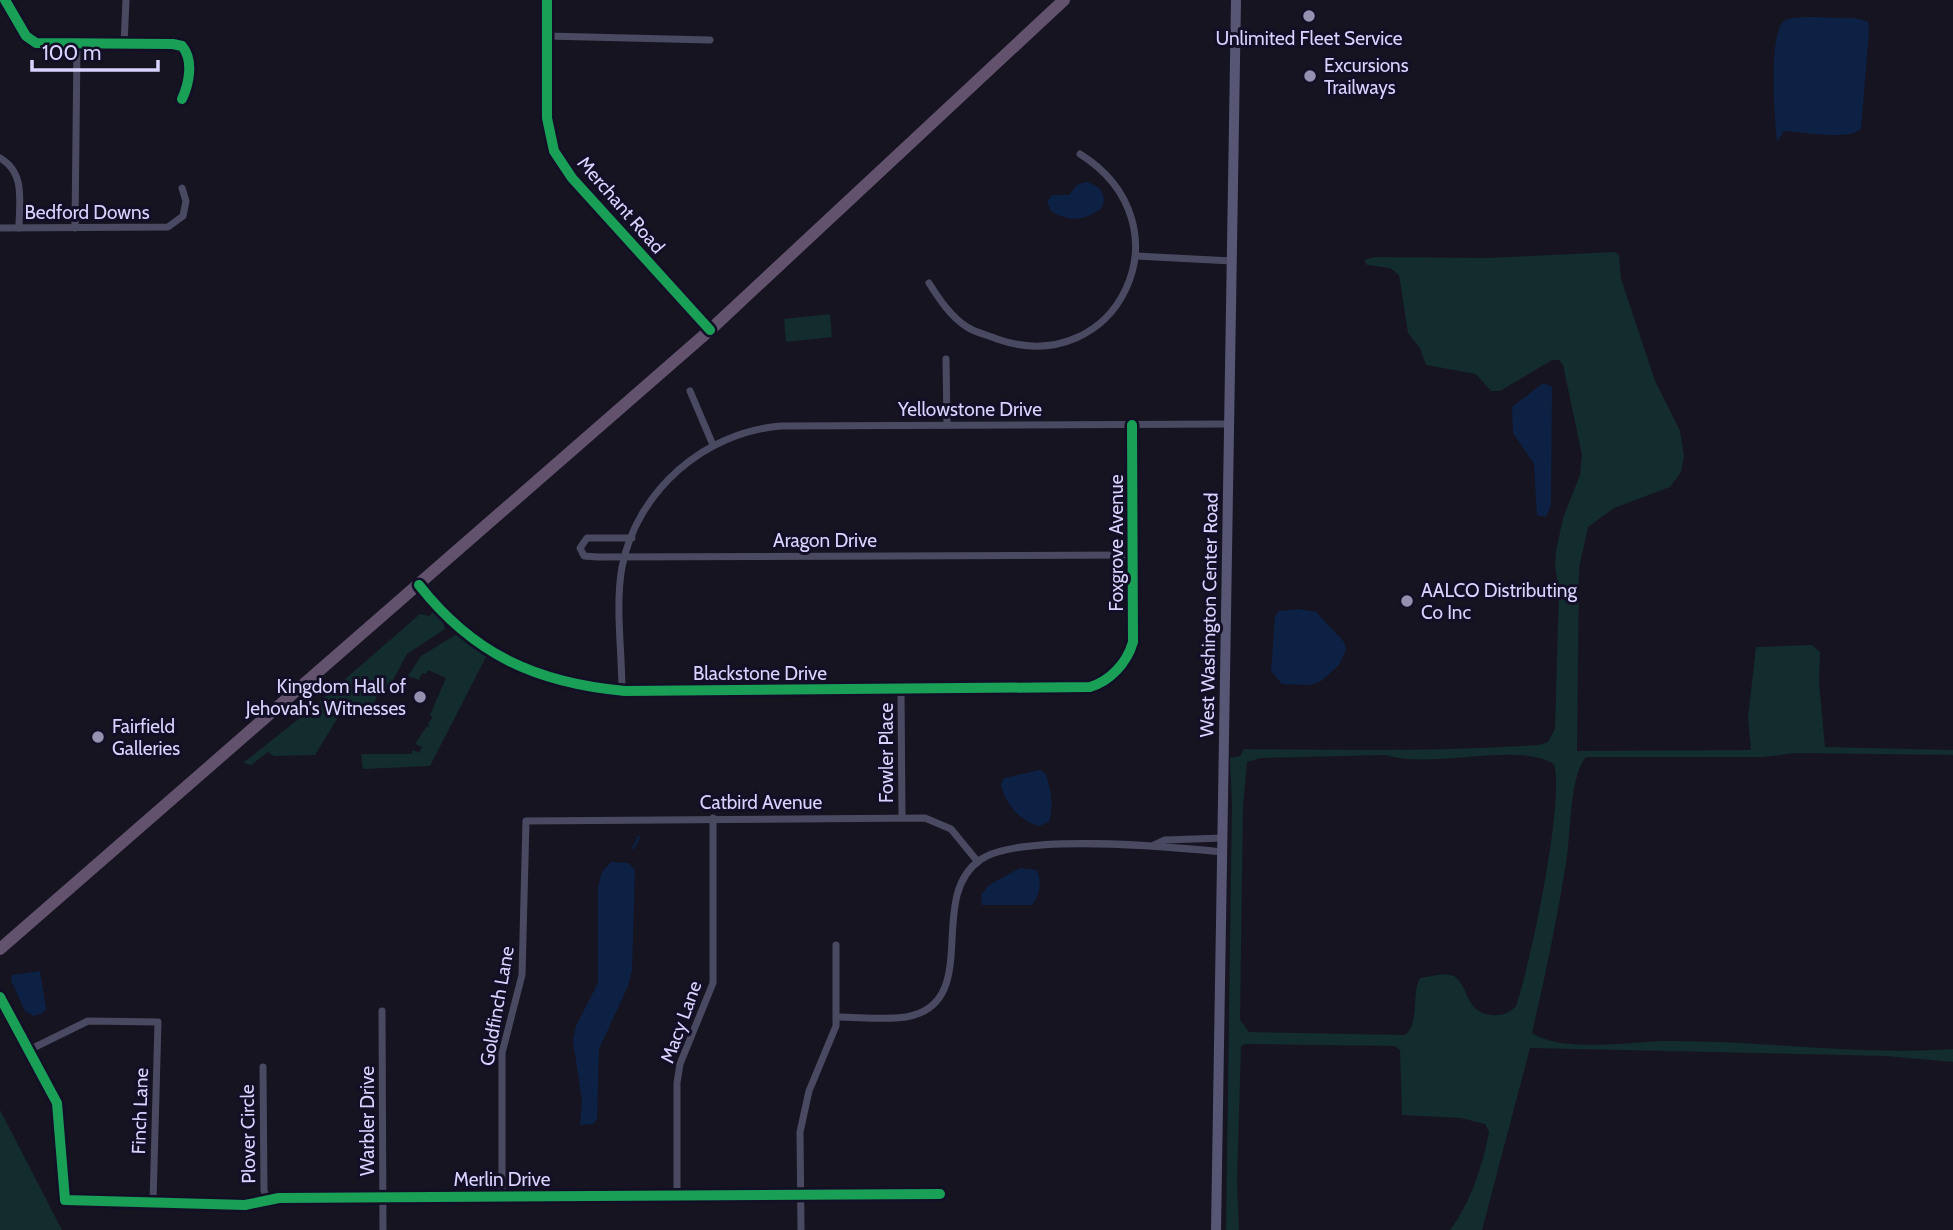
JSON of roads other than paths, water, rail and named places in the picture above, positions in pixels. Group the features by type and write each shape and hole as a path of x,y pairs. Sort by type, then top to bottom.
{"highway":[{"path":"0,949 710,330 1064,0"}],"main road":[{"name":"West Washington Center Road","path":"1216,1230 1236,0"}],"street":[{"path":"5,0 31,41 182,46 188,55 189,64 182,99"},
{"path":"124,44 126,0"},
{"name":"Merchant Road","path":"547,0 547,118 554,151 572,178 710,330"},
{"path":"546,36 710,40"},
{"path":"75,228 77,44"},
{"path":"929,284 946,308 968,328 1023,345 1060,343 1103,321 1125,294 1136,256 1133,221 1126,201 1115,183 1098,166 1080,154"},
{"path":"0,158 11,165 18,179 19,228"},
{"name":"Bedford Downs","path":"0,228 168,227 183,216 186,201 183,188"},
{"path":"1136,256 1232,261"},
{"path":"946,359 947,425"},
{"path":"690,391 713,445"},
{"name":"Yellowstone Drive","path":"622,691 621,575 632,538 647,506 671,476 713,445 735,435 767,427 1229,424"},
{"name":"Foxgrove Avenue","path":"1125,660 1133,631 1132,425"},
{"name":"Aragon Drive","path":"632,538 591,538 581,544 582,552 589,557 1133,555"},
{"name":"Blackstone Drive","path":"419,584 444,615 467,635 517,666 570,685 622,691 1082,688 1102,682 1125,660"},
{"name":"Fowler Place","path":"901,690 902,817"},
{"name":"Macy Lane","path":"677,1195 677,1083 680,1063 713,982 713,818"},
{"name":"Catbird Avenue","path":"526,821 925,818 944,824 959,836 978,862"},
{"name":"Goldfinch Lane","path":"502,1197 502,1053 522,967 526,821"},
{"path":"1154,845 1166,840 1223,838"},
{"path":"837,1017 908,1016 924,1010 940,996 952,969 952,922 957,893 978,862 1000,850 1020,845 1154,845 1181,850 1223,852"},
{"path":"801,1230 800,1144 803,1112 809,1091 834,1036 837,1017 836,945"},
{"path":"0,997 29,1050"},
{"name":"Warbler Drive","path":"382,1011 383,1230"},
{"name":"Finch Lane","path":"29,1050 88,1021 157,1021 153,1202"},
{"name":"Merlin Drive","path":"29,1050 58,1103 65,1200 245,1205 268,1200 383,1198 940,1194"},
{"name":"Plover Circle","path":"263,1068 264,1191 268,1200"}],"water":[{"path":"1800,17 1868,21 1869,31 1861,129 1846,135 1784,131 1777,142 1774,57 1780,27 1786,20"},
{"path":"1085,182 1095,185 1101,191 1104,199 1101,209 1076,219 1051,211 1047,202 1052,195 1069,195 1077,185"},
{"path":"1543,383 1552,387 1551,505 1546,517 1537,515 1534,464 1513,433 1512,407"},
{"path":"1298,609 1316,612 1344,642 1346,650 1339,665 1321,681 1310,685 1282,684 1271,671 1275,616 1279,611"},
{"path":"1040,770 1046,774 1052,804 1049,822 1039,826 1014,811 1001,784 1004,778"},
{"path":"611,862 629,863 635,870 632,971 628,986 599,1049 597,1119 593,1124 580,1125 582,1101 573,1041 576,1026 598,983 598,887 602,872"},
{"path":"1020,868 1037,870 1039,875 1037,897 1032,905 982,905 981,895 989,885"},
{"path":"40,971 46,1009 34,1016 25,1011 11,980 12,975"}],"waterway":[{"path":"633,848 639,837"}],"place":[{"name":"Unlimited Fleet Service","path":"1309,16"},
{"name":"Excursions Trailways","path":"1310,76"},
{"name":"AALCO Distributing Co Inc","path":"1407,601"},
{"name":"Kingdom Hall of Jehovah's Witnesses","path":"420,697"},
{"name":"Fairfield Galleries","path":"98,737"}]}
